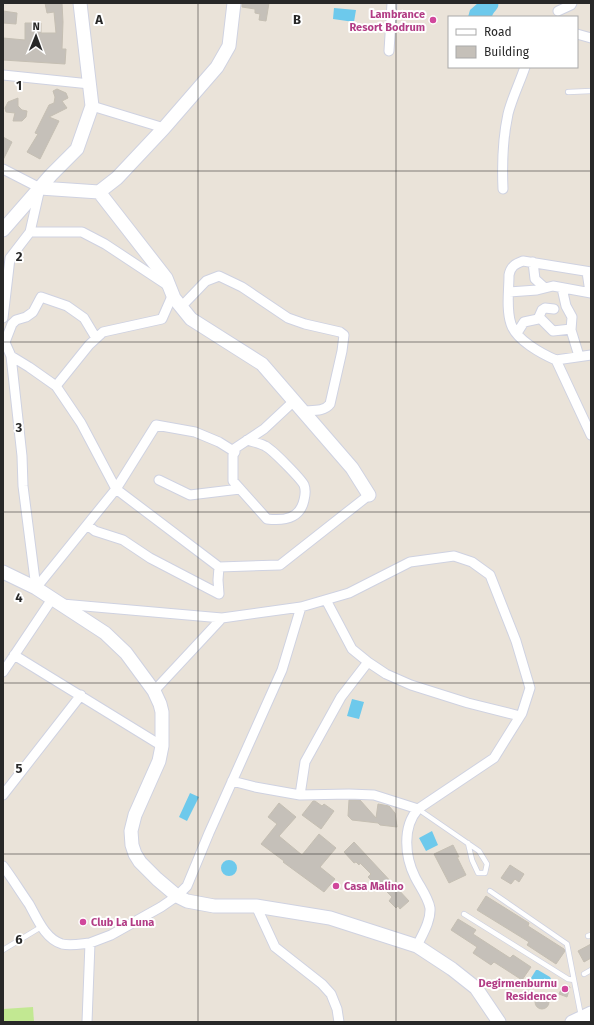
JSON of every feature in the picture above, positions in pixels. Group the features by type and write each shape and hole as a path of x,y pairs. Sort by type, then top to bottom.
{"street":[{"path":"3,230 76,149 92,106 80,3"},
{"path":"3,169 40,188 99,192 117,178 164,128 217,67 229,46 234,3"},
{"path":"389,51 392,3"},
{"path":"558,12 572,3"},
{"path":"578,34 591,38"},
{"path":"503,189 502,160 508,114 526,68"},
{"path":"3,75 90,84"},
{"path":"92,106 164,128"},
{"path":"3,318 10,258 30,232 40,188"},
{"path":"11,356 56,386 81,423 116,489 220,567 280,565 369,495 352,468 262,364 191,319 171,290 166,278 99,192"},
{"path":"30,232 82,232 105,244 171,290"},
{"path":"509,292 553,286 591,292 589,272 533,262 523,261 515,264 510,268 509,275 509,292 509,315 511,325 517,333 530,346 542,354 556,360 591,355"},
{"path":"533,262 535,279 545,288"},
{"path":"181,306 206,281 219,276 242,287 288,318 305,324 340,332 344,335 342,351 330,404 327,408 322,410 298,406 247,440 234,449 233,481 267,519 284,520 299,512 306,495 304,486 299,478 265,446 247,440"},
{"path":"562,288 566,306 572,317 571,329 579,356"},
{"path":"56,386 89,345 103,332 162,319 171,290"},
{"path":"36,588 23,486 22,456 11,356 4,340 12,324 16,320 26,317 33,312 41,297 67,306 84,318 96,338"},
{"path":"517,333 524,322 532,321 539,317 542,310 545,308 554,309"},
{"path":"539,317 554,332 571,329"},
{"path":"556,360 591,435"},
{"path":"36,588 116,489 156,425 195,432 219,442 235,452"},
{"path":"159,480 190,495 240,489"},
{"path":"87,525 95,531 123,540 150,558 219,594 218,580 220,567"},
{"path":"56,601 222,618 301,608 349,593 410,562 454,556 472,562 490,575 520,653 530,688 520,716 494,758 418,809 414,814 408,830 408,858 414,876 430,908 429,917 417,946"},
{"path":"3,572 36,588 105,633 126,653 154,691 162,712 162,746 159,761 133,822 131,831 132,845 135,854 140,862 157,879 186,902 214,906 256,906 330,918 417,946 452,969 476,988 499,1022"},
{"path":"326,600 352,649 386,674 468,703 520,716"},
{"path":"3,672 14,654 56,601"},
{"path":"3,866 29,905 41,927 54,940 61,944 71,945 90,943 110,935 161,907 177,896 187,886 191,878 209,832 282,670 301,608"},
{"path":"154,691 222,618"},
{"path":"14,654 162,746"},
{"path":"300,795 305,762 341,697 368,662"},
{"path":"3,795 81,695"},
{"path":"232,781 255,787 300,795 374,795 418,809"},
{"path":"256,906 275,947 322,984 331,994 337,1010 339,1022"},
{"path":"87,1022 90,943"}],"lane":[{"path":"568,92 591,91"},
{"path":"418,809 468,843 479,851 487,864 485,873 478,873 472,860 468,843"},
{"path":"490,891 568,944 581,1018"},
{"path":"464,914 568,979 574,980"},
{"path":"3,950 41,927"},
{"path":"584,974 591,970"}],"green space":[{"path":"33,1007 34,1022 3,1022 3,1009"}],"water":[{"path":"478,3 498,3 492,16 468,16 470,10"},
{"path":"334,8 356,10 354,22 333,19"},
{"path":"352,699 364,702 359,719 347,716"},
{"path":"190,793 199,797 187,821 179,817"},
{"path":"432,831 438,845 426,851 419,838"},
{"path":"229,860 235,862 237,868 235,874 229,876 223,874 221,868 223,862"},
{"path":"536,970 550,977 551,979 548,982 531,981 531,978"}],"building":[{"path":"45,3 62,3 62,49 66,49 65,64 3,60 3,38 25,40 25,23 41,23 41,33 56,33 54,12 47,13"},
{"path":"242,3 269,3 266,21 259,20 260,14 255,13 255,9 242,7"},
{"path":"3,11 17,13 16,24 3,23"},
{"path":"57,89 66,93 68,98 62,101 67,108 49,117 59,121 40,159 27,152 38,134 35,133 49,105 54,103 55,97 53,91"},
{"path":"18,98 18,106 22,110 27,111 26,117 22,121 13,121 15,113 6,112 5,108 8,102"},
{"path":"3,137 12,142 3,160"},
{"path":"349,800 360,800 376,818 378,804 389,806 395,813 397,827 352,820 348,816"},
{"path":"313,801 322,806 324,804 334,811 321,829 302,815"},
{"path":"279,803 296,817 279,836 302,855 319,834 336,848 320,867 335,879 324,892 261,844 277,824 268,817"},
{"path":"354,842 409,901 400,909 398,906 396,908 389,901 392,897 380,885 379,886 377,883 375,884 368,877 371,874 360,863 359,865 356,862 354,863 344,852"},
{"path":"453,845 466,875 449,883 434,854"},
{"path":"510,865 524,874 519,882 515,879 511,884 501,878"},
{"path":"486,896 529,923 528,926 564,949 565,951 556,964 527,945 529,942 477,910"},
{"path":"458,919 476,930 473,934 510,958 513,955 531,967 522,980 494,962 491,965 473,953 477,947 451,930"},
{"path":"591,944 591,958 584,962 578,951"},
{"path":"563,985 570,987 567,997 559,994"},
{"path":"539,995 545,995 549,999 549,1005 545,1009 539,1009 535,1005 535,999"}],"place":[{"name":"Lambrance Resort Bodrum","path":"433,20"},
{"name":"Casa Malino","path":"336,886"},
{"name":"Club La Luna","path":"83,922"},
{"name":"Degirmenburnu Residence","path":"565,989"}]}
